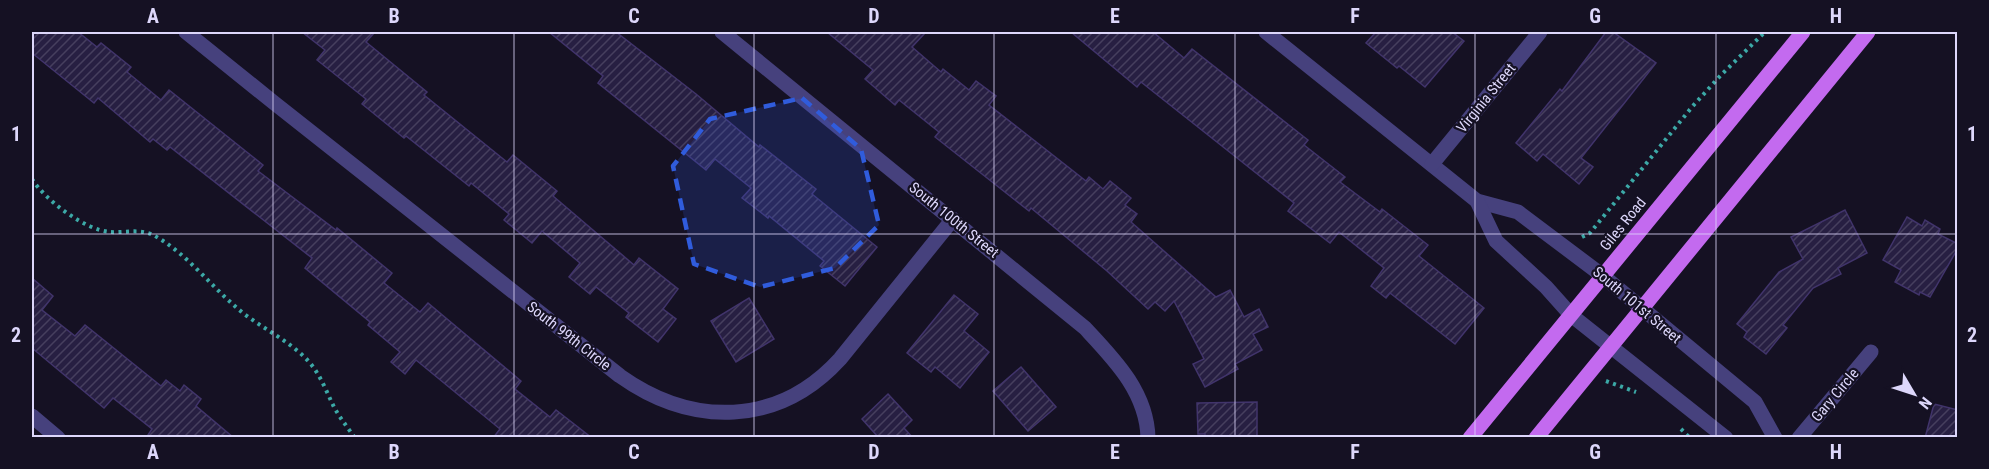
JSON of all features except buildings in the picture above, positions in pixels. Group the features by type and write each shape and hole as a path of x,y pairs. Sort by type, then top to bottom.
{"main road":[{"name":"Giles Road","path":"1470,438 1803,32"},
{"path":"1536,438 1868,32"}],"street":[{"name":"South 99th Circle","path":"186,32 620,376 642,391 682,408 723,412 753,410 780,402 807,388 840,359 953,219"},
{"name":"South 100th Street","path":"722,32 1085,328 1120,365 1140,400 1148,438"},
{"name":"South 101st Street","path":"1266,32 1477,201 1518,212 1603,276 1755,402 1776,438"},
{"name":"Virginia Street","path":"1432,164 1540,32"},
{"name":"South 101st Street","path":"1477,201 1496,241 1546,287 1571,315 1726,438"},
{"name":"Gary Circle","path":"1799,438 1870,352"},
{"path":"32,416 58,438"}],"path":[{"path":"1581,237 1590,234 1699,99 1765,32"},
{"path":"32,179 50,201 71,215 107,232 135,231 153,235 172,248 236,307 296,350 311,364 336,410 355,438"},
{"path":"1603,380 1635,392 1643,398"},
{"path":"1674,424 1690,438"}],"highlighted area":[{"path":"802,98 861,149 879,225 835,268 760,287 694,264 673,166 710,119"}]}
